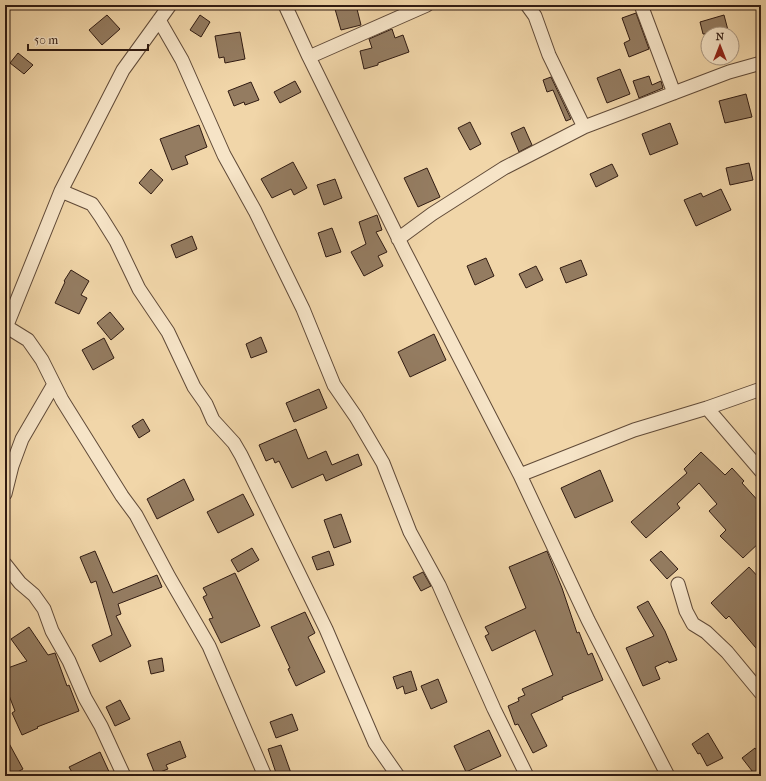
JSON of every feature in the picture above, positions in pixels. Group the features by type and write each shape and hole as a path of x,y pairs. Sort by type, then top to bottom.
{"street":[{"path":"170,5 123,70 61,191 6,328 28,340 42,360 62,400 122,496 136,515 169,577 209,646 265,776"},
{"path":"285,5 398,239 520,475 588,620 668,776"},
{"path":"309,57 427,5"},
{"path":"527,5 535,16 549,55 584,128"},
{"path":"641,5 674,93"},
{"path":"159,20 182,60 224,155 255,211 303,309 334,385 383,463 410,532 439,585 494,709 527,776"},
{"path":"398,239 432,214 504,168 584,128 729,72 761,63"},
{"path":"61,191 92,204 101,217 116,241 139,289 168,332 194,387 206,404 213,420 234,443 241,455 326,629 375,743 398,776"},
{"path":"5,494 12,466 22,439 54,384"},
{"path":"520,475 634,430 707,408 761,389"},
{"path":"707,408 761,471"},
{"path":"5,564 20,583 34,595 44,609 52,631 69,661 85,698 101,726 124,776"},
{"path":"678,584 686,611 693,624 706,632 727,652 761,693"}],"building":[{"path":"349,5 356,5 361,25 341,30 335,9"},
{"path":"636,13 649,49 629,57 624,43 630,40 622,18"},
{"path":"107,15 120,29 102,45 89,30"},
{"path":"200,15 210,22 201,37 190,30"},
{"path":"724,15 727,26 701,26 700,22"},
{"path":"392,29 395,38 403,35 409,52 378,63 378,65 364,69 360,51 372,48 369,39"},
{"path":"240,32 245,59 225,63 224,57 219,58 215,36"},
{"path":"18,53 33,65 24,74 10,63"},
{"path":"620,69 630,94 607,103 597,78"},
{"path":"649,76 652,85 661,81 663,88 639,98 633,81"},
{"path":"551,77 571,119 566,121 553,90 547,92 543,80"},
{"path":"295,81 301,92 280,103 274,92"},
{"path":"251,82 259,100 245,105 244,102 234,106 228,91"},
{"path":"746,94 752,117 725,123 719,101"},
{"path":"470,122 481,144 470,150 458,128"},
{"path":"670,123 678,144 650,155 642,134"},
{"path":"199,125 207,147 185,156 188,164 172,170 160,139"},
{"path":"524,127 532,145 519,152 511,133"},
{"path":"293,162 307,188 294,195 291,189 272,198 261,179"},
{"path":"749,163 753,180 730,185 726,168"},
{"path":"612,164 618,176 596,187 590,174"},
{"path":"427,168 440,197 418,207 404,178"},
{"path":"151,169 163,180 151,194 139,183"},
{"path":"335,179 342,198 324,205 317,185"},
{"path":"721,189 731,210 696,226 684,200 701,193 703,197"},
{"path":"377,215 382,230 376,232 387,252 378,256 383,266 364,276 351,252 366,244 359,222"},
{"path":"332,228 341,252 326,257 318,233"},
{"path":"192,236 197,249 176,258 171,245"},
{"path":"486,258 494,276 475,285 467,266"},
{"path":"581,260 587,275 566,283 560,268"},
{"path":"536,266 543,280 526,288 519,274"},
{"path":"71,270 89,281 81,295 87,298 79,314 55,303 65,282 64,281"},
{"path":"110,312 124,329 111,340 97,323"},
{"path":"434,334 446,360 410,377 398,352"},
{"path":"261,337 267,352 251,358 246,344"},
{"path":"104,338 114,358 93,370 82,350"},
{"path":"319,389 327,408 294,422 286,403"},
{"path":"143,419 150,431 139,438 132,426"},
{"path":"296,429 308,459 326,451 332,465 358,454 362,465 326,481 323,474 292,488 279,461 275,463 273,458 266,461 259,445"},
{"path":"701,452 725,475 732,468 744,481 742,483 761,504 761,541 743,558 720,536 726,530 709,511 717,504 699,483 677,504 680,508 646,538 631,522 687,473 684,469"},
{"path":"600,470 613,501 575,518 561,488"},
{"path":"184,479 194,500 157,519 147,499"},
{"path":"243,494 254,515 218,533 207,512"},
{"path":"341,514 351,542 334,548 324,520"},
{"path":"252,548 259,560 238,572 231,560"},
{"path":"95,551 113,593 157,575 162,587 118,604 121,614 116,616 131,646 100,662 92,645 112,635 96,581 91,583 80,557"},
{"path":"329,551 334,565 317,570 312,557"},
{"path":"547,551 562,588 577,633 579,632 588,655 592,653 603,680 562,697 563,699 531,714 547,746 533,753 518,724 515,725 508,706 519,701 518,698 525,695 522,689 553,675 535,630 492,651 485,636 489,634 485,627 526,608 509,567"},
{"path":"661,551 678,569 667,579 650,560"},
{"path":"749,567 761,580 761,654 729,616 726,619 711,603"},
{"path":"423,572 431,586 421,591 413,577"},
{"path":"235,573 260,626 221,643 209,619 213,618 203,597 207,595 203,588"},
{"path":"648,601 665,631 677,660 669,663 668,661 655,667 660,679 643,686 626,648 654,636 637,607"},
{"path":"305,612 315,633 308,637 325,672 296,686 288,669 290,668 271,627"},
{"path":"29,627 48,655 55,653 67,686 69,685 79,711 37,727 38,728 22,735 12,713 15,711 5,685 5,669 27,661 11,639"},
{"path":"162,658 164,671 151,674 148,661"},
{"path":"411,671 417,690 405,694 403,686 397,689 393,677"},
{"path":"438,679 447,702 431,709 421,686"},
{"path":"120,700 130,719 115,726 106,707"},
{"path":"292,714 298,730 276,738 270,722"},
{"path":"489,730 501,756 466,772 454,746"},
{"path":"708,733 723,758 707,766 700,753 698,754 692,744"},
{"path":"5,736 23,769 10,776 5,767"},
{"path":"180,741 186,757 166,765 168,769 155,774 147,754"},
{"path":"281,745 292,776 277,776 268,749"},
{"path":"755,748 761,756 761,776 756,776 742,758"},
{"path":"100,752 111,776 74,776 69,767"}]}
